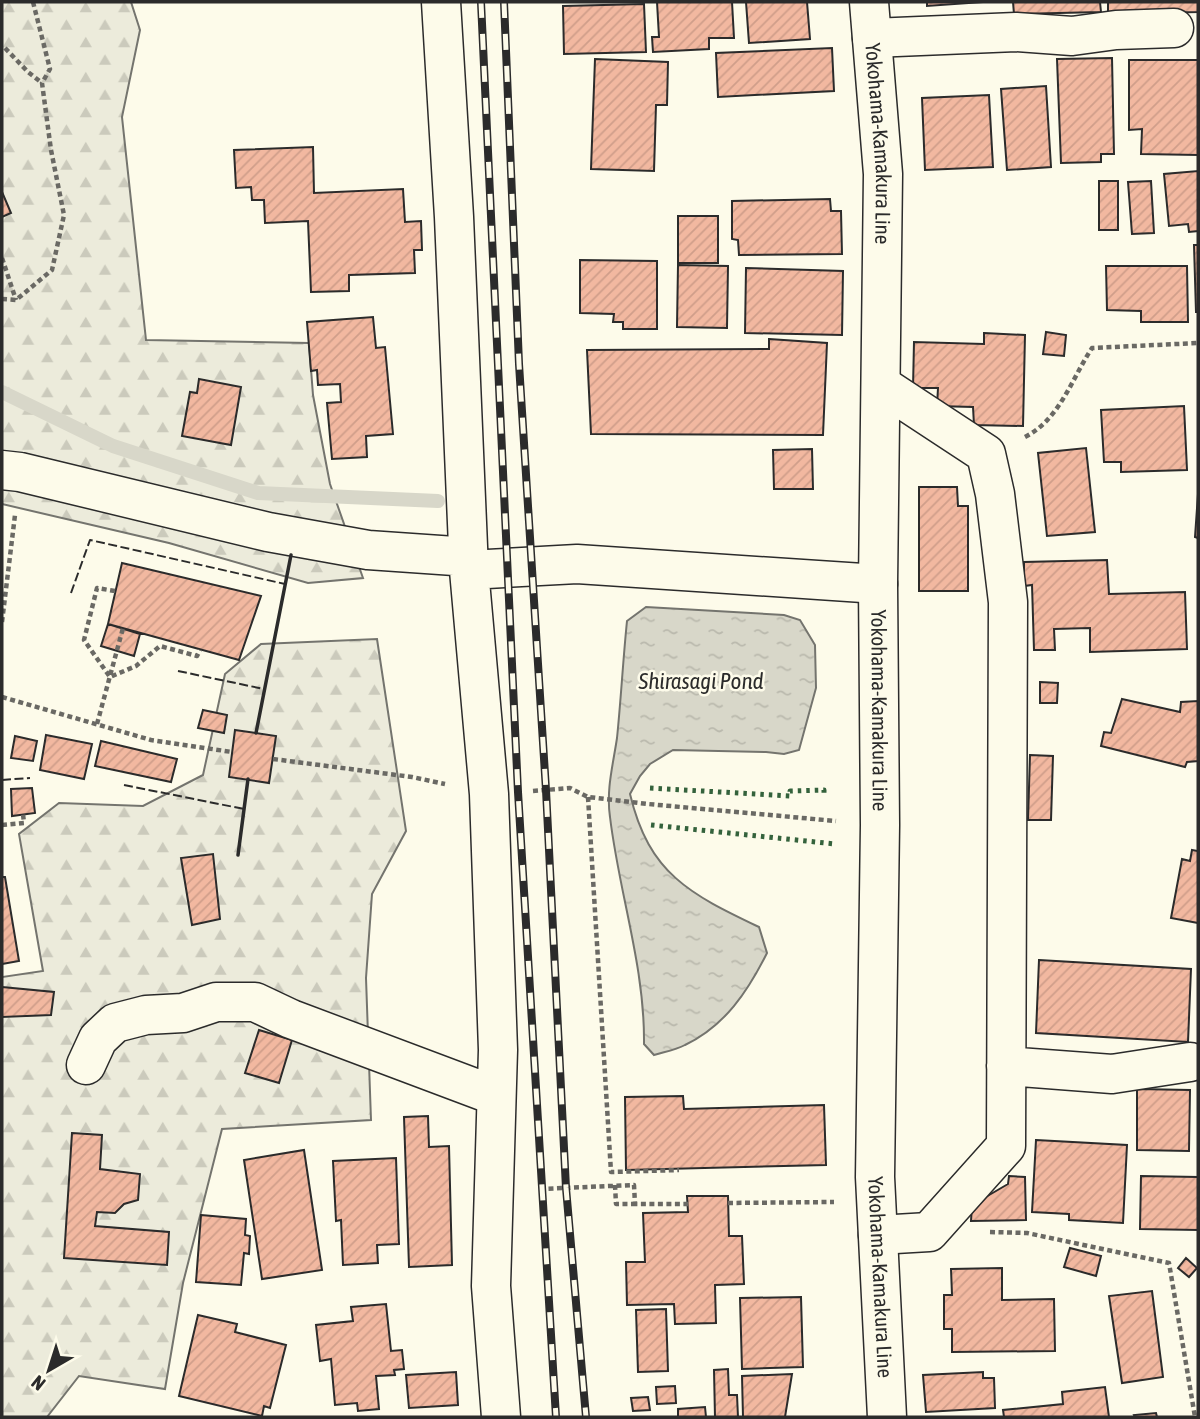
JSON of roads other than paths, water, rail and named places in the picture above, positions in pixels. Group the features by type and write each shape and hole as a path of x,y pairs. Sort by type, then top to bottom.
{"street":[{"path":"441,2 454,217 469,564 489,794 498,1050 491,1286 501,1417"},
{"path":"870,20 1072,36 1116,30 1174,28"},
{"name":"Yokohama-Kamakura Line","path":"870,20 883,174 878,584 880,825 875,1177 887,1417"},
{"path":"878,1236 929,1232 1006,1146 1007,602 995,494 986,454 881,385"},
{"path":"11,471 268,533 469,564 577,564 878,584"},
{"path":"86,1065 98,1039 115,1023 146,1015 183,1013 216,1002 255,1002 291,1019 496,1096"},
{"path":"1006,1066 1112,1073 1190,1062"}],"water":[{"name":"Shirasagi Pond","path":"646,607 784,615 800,620 815,645 816,688 799,750 784,754 673,750 650,764 630,794 648,844 661,863 693,892 759,927 767,953 752,981 724,1018 681,1047 654,1055 644,1044 636,958 609,807 627,621"}],"waterway":[{"path":"2,392 113,446 258,493 438,501"}],"railway":[{"path":"481,2 518,792 556,1417"},
{"path":"504,2 519,364 546,790 566,1188 586,1417"}]}
